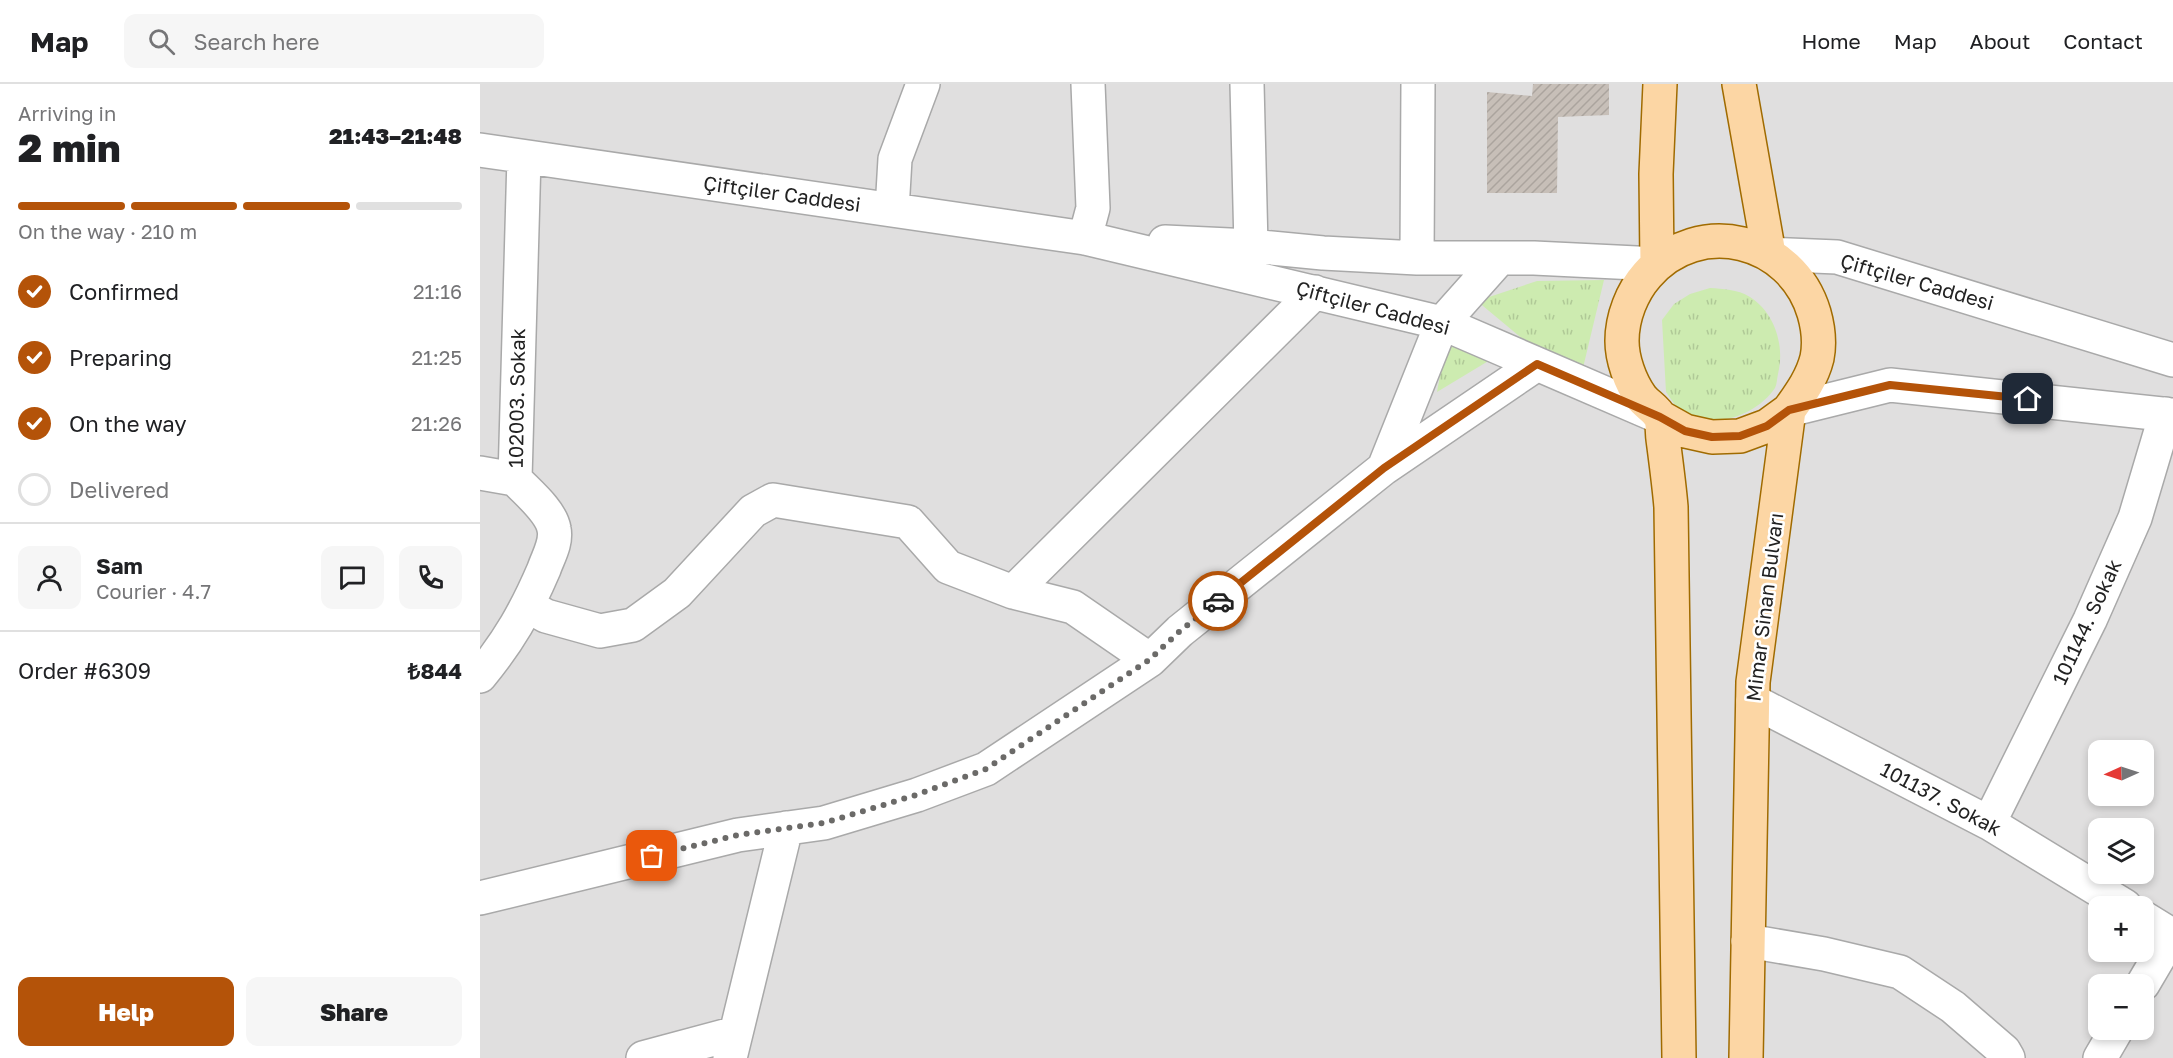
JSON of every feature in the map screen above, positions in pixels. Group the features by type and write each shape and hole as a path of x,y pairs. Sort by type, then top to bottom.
{"main road":[{"path":"1660,84 1656,174 1657,264 1638,286 1626,313 1622,341 1627,370 1640,396 1660,417 1671,507 1679,1058"},
{"path":"1739,84 1769,254"},
{"name":"Çiftçiler Caddesi","path":"1657,264 1682,248 1712,241 1741,243 1769,254"},
{"name":"Mimar Sinan Bulvarı","path":"1746,1058 1753,682 1789,410 1807,385 1817,357 1818,327 1809,297 1793,273 1769,254"},
{"name":"Çiftçiler Caddesi","path":"1660,417 1685,431 1712,437 1740,436 1767,426 1789,410"}],"street":[{"path":"892,210 895,159 923,84"},
{"path":"1085,238 1093,208 1088,84"},
{"path":"1246,84 1251,246"},
{"path":"1417,258 1418,84"},
{"name":"Çiftçiler Caddesi","path":"480,150 1085,238 1442,323 1660,417"},
{"name":"102003. Sokak","path":"480,676 498,654 528,606 553,546 554,529 546,511 515,479 524,157"},
{"name":"Çiftçiler Caddesi","path":"1085,238 1251,246 1417,258 1534,258 1657,264"},
{"name":"Çiftçiler Caddesi","path":"1769,254 1837,257 2173,360"},
{"path":"1384,468 1442,323 1499,259"},
{"path":"1013,592 1315,292"},
{"path":"480,898 738,835 824,823 916,795 986,769 1149,660 1180,631 1384,468 1537,364"},
{"name":"Çiftçiler Caddesi","path":"1789,410 1890,385 2170,414"},
{"name":"101144. Sokak","path":"1989,823 2090,620 2130,528 2170,414"},
{"path":"480,473 515,479"},
{"path":"528,606 546,616 600,631 633,625 676,593 753,511 773,501 908,522 948,567 1013,592 1073,607 1149,660"},
{"name":"101137. Sokak","path":"1753,701 1989,823 2109,896"},
{"path":"643,1058 733,1046 786,828"},
{"path":"2149,974 2173,934 2154,924"},
{"path":"1748,941 1824,954 1900,972 1953,1007 2004,1051 2008,1058"},
{"path":"2100,1058 2111,1040"}],"shaded area":[{"path":"480,84 2173,84 2173,1058 480,1058"}],"green space":[{"path":"1604,280 1582,372 1530,345 1477,301 1537,281"},
{"path":"1710,288 1740,292 1759,304 1772,321 1780,352 1776,385 1770,395 1741,415 1716,420 1680,412 1666,392 1662,320 1674,304 1690,294"},
{"path":"1447,336 1495,357 1437,392"}],"building":[{"path":"1533,84 1609,84 1609,115 1558,117 1557,193 1487,193 1487,92 1532,96"}],"way so far":[{"path":"652,856 738,835 824,823 916,795 986,769 1149,660 1180,631 1218,601"}],"route":[{"path":"1218,601 1384,468 1537,364 1660,417 1685,431 1712,437 1740,436 1767,426 1789,410 1890,385 2028,399"}]}
